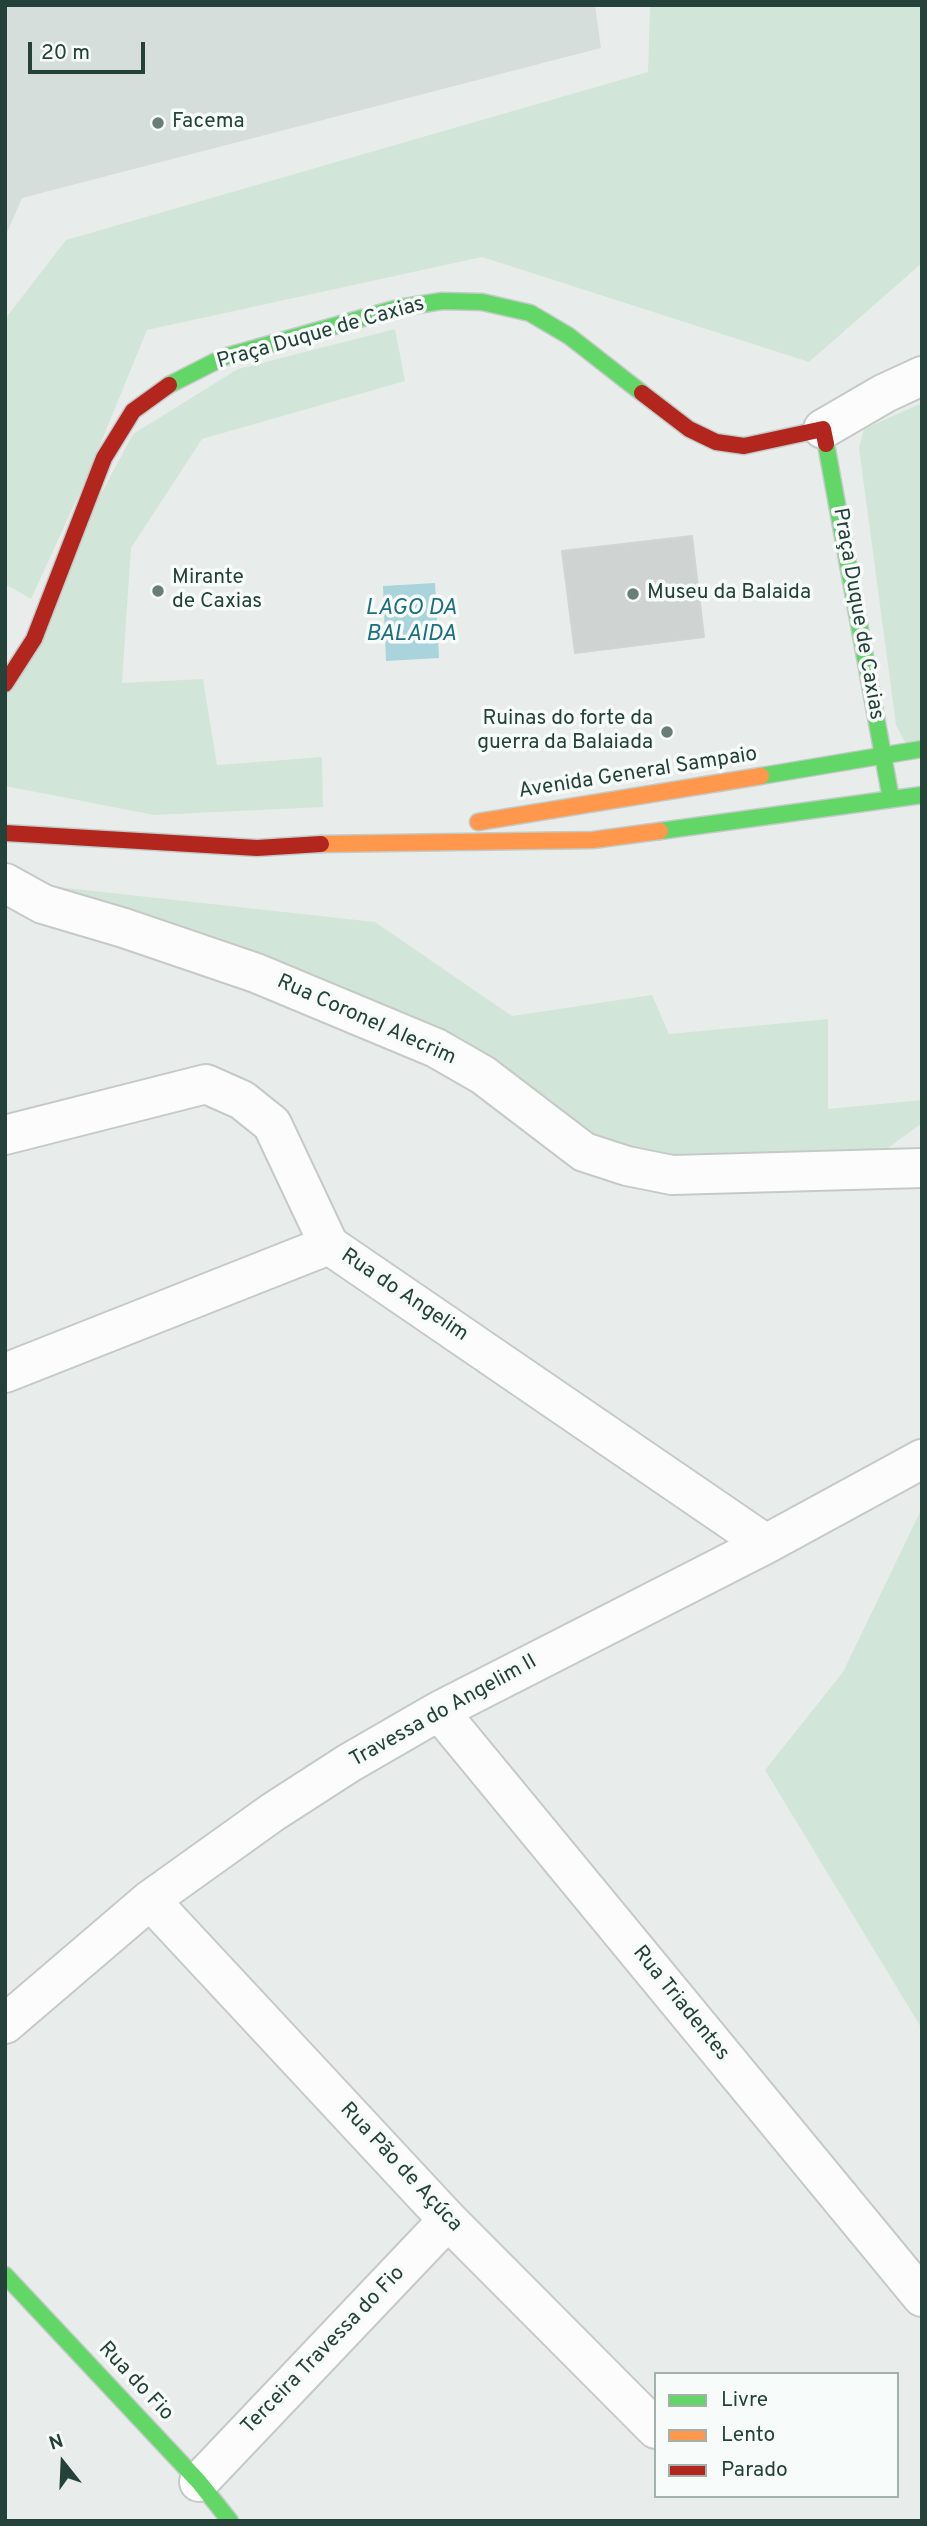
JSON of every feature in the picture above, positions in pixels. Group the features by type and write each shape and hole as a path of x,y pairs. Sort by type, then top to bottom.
{"street":[{"name":"Praça Duque de Caxias","path":"5,684 34,639 104,458 133,411 158,391 224,357 398,308 442,301 482,302 530,313 569,336 690,429 716,442 744,446 823,429 922,376"},
{"name":"Praça Duque de Caxias","path":"823,429 891,799"},
{"name":"Avenida General Sampaio","path":"360,842 922,749"},
{"name":"Avenida General Sampaio","path":"5,833 257,848 360,842 593,840 922,795"},
{"name":"Rua Coronel Alecrim","path":"5,883 43,904 124,928 256,973 436,1048 483,1075 584,1152 627,1166 672,1175 922,1168"},
{"path":"5,1135 206,1084 242,1100 272,1124 329,1245"},
{"name":"Rua do Angelim","path":"5,1373 329,1245 766,1544"},
{"name":"Travessa do Angelim II","path":"5,2024 150,1900 273,1812 348,1763 439,1711 766,1544 922,1459"},
{"name":"Rua Triadentes","path":"439,1711 922,2297"},
{"name":"Rua Pão de Açúca","path":"150,1900 448,2221 654,2427"},
{"name":"Terceira Travessa do Fio","path":"200,2482 448,2221"},
{"name":"Rua do Fio","path":"5,2274 200,2482 230,2521"}],"shaded area":[{"name":"Facema","path":"5,5 595,5 601,48 22,198 5,237"}],"green space":[{"path":"650,5 922,5 922,263 809,362 482,257 147,330 86,479 31,599 5,584 5,319 66,240 648,72"},
{"path":"395,329 405,381 202,439 131,548 122,683 203,679 217,765 322,757 323,807 154,815 5,786 5,674 133,434 238,369"},
{"path":"922,403 922,746 905,742 896,725 859,448 864,429"},
{"path":"30,884 375,922 512,1016 652,995 669,1034 828,1019 828,1109 922,1100 922,1123 888,1148 681,1175 591,1146 473,1053"},
{"path":"922,1508 922,2029 765,1770 843,1672"}],"water":[{"name":"LAGO DA BALAIDA","path":"435,583 439,658 386,661 383,586"}],"building":[{"name":"Museu da Balaida","path":"692,536 704,637 575,653 562,551"}],"traffic: fast":[{"path":"169,385 224,357 398,308 442,301 482,302 530,313 569,336 642,393"},
{"path":"826,444 891,799"},
{"path":"761,776 922,749"},
{"path":"660,831 922,795"},
{"path":"5,2275 199,2482 230,2521"}],"traffic: slow":[{"path":"478,822 761,776"},
{"path":"321,844 593,840 660,831"}],"traffic: jam":[{"path":"5,684 34,639 104,458 133,411 169,385"},
{"path":"642,393 689,429 716,442 744,446 823,429 826,444"},
{"path":"5,833 257,848 321,844"}],"place":[{"name":"Facema","path":"158,123"},
{"name":"Mirante de Caxias","path":"158,591"},
{"name":"Museu da Balaida","path":"633,594"},
{"name":"Ruinas do forte da guerra da Balaiada","path":"667,732"}]}
